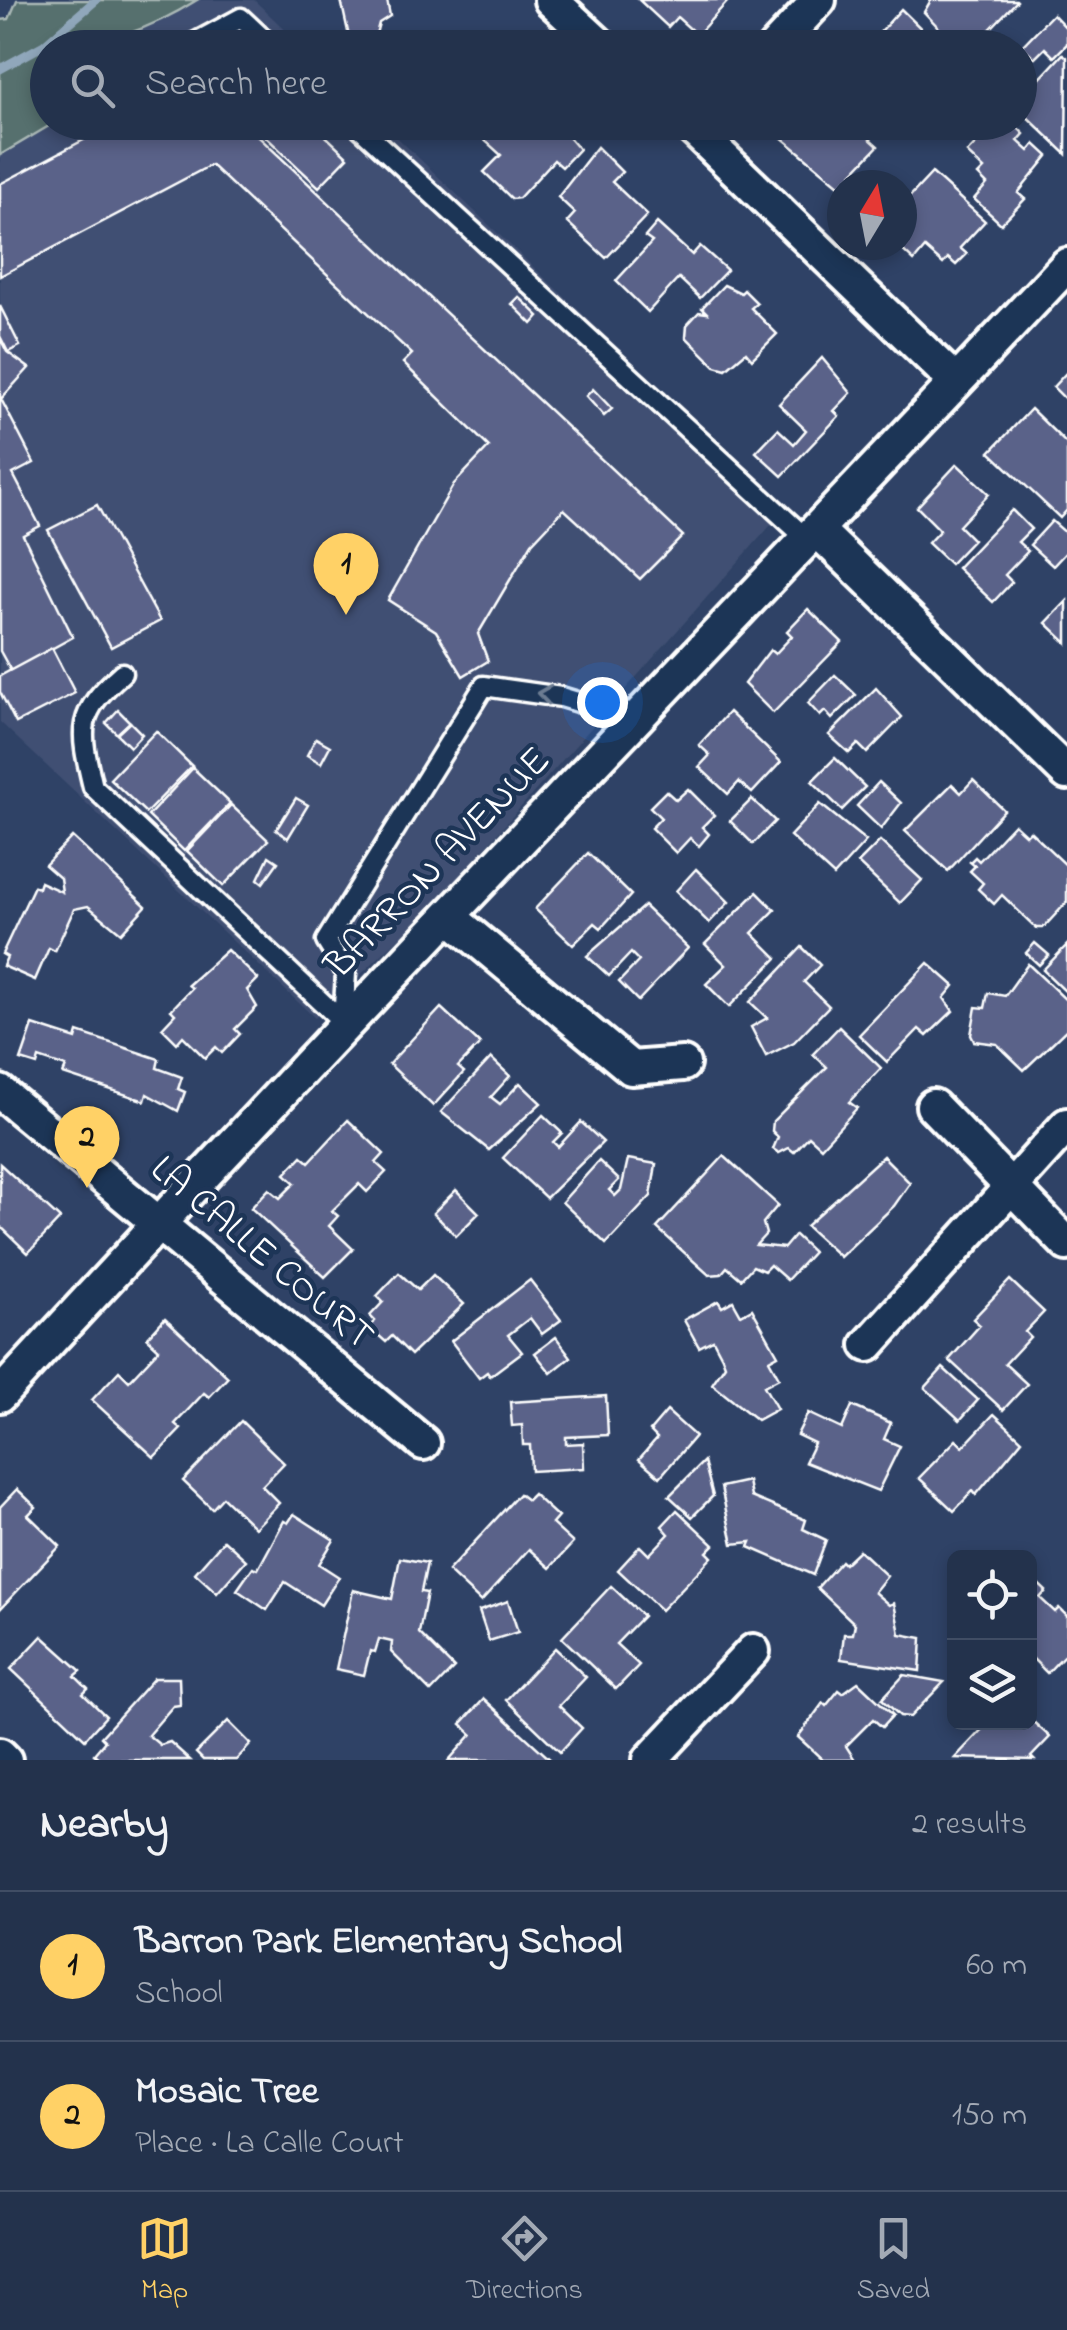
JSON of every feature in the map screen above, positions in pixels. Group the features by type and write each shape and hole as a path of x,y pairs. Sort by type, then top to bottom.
{"street":[{"path":"552,0 584,30"},
{"path":"790,30 818,0"},
{"path":"710,140 956,382"},
{"name":"BARRON AVENUE","path":"0,1395 343,1022 451,918 1067,265"},
{"path":"813,535 1067,772"},
{"path":"451,918 631,1068 682,1064"},
{"name":"LA CALLE COURT","path":"0,1092 423,1444"},
{"path":"933,1106 1067,1244"},
{"path":"868,1345 1008,1186 1067,1126"},
{"path":"650,1760 754,1651"}],"lane":[{"path":"219,30 241,18 254,30"},
{"path":"374,140 813,535"},
{"path":"122,673 91,701 83,743 93,787 343,1022"},
{"path":"343,1022 346,973 326,941 484,686 561,697 638,720"}],"shaded area":[{"path":"177,0 254,0 285,30 134,30"},
{"path":"0,124 30,124 30,140 400,140 786,508 434,905 315,1018 0,722"}],"green space":[{"path":"17,0 197,0 136,30 30,30 30,137 0,155 0,20 9,19"}],"building":[{"path":"341,0 387,0 390,16 379,23 377,30 348,30"},
{"path":"639,0 729,0 702,30 691,30 677,17 668,27"},
{"path":"931,0 1017,1 989,30 941,30 924,12"},
{"path":"901,9 923,30 882,30"},
{"path":"1053,14 1067,29 1067,44 1054,57 1045,48 1037,56 1037,31"},
{"path":"1063,54 1067,57 1066,154 1037,126 1037,82"},
{"path":"84,140 262,140 683,536 640,579 564,509 532,543 478,634 488,661 463,676 436,631 388,600 454,484 489,447 403,363 412,354 211,165 0,276 0,184"},
{"path":"269,140 330,140 348,157 319,187"},
{"path":"484,140 571,140 579,149 562,167 554,160 519,198 512,199 484,172 501,155"},
{"path":"785,140 871,140 878,146 855,170 827,170 827,175"},
{"path":"980,140 1019,140 1029,151 1035,144 1048,156 1018,193 1025,199 1001,224 974,199 987,184 978,175 984,169 967,153"},
{"path":"597,147 622,172 612,182 647,215 606,258 567,222 575,213 558,197"},
{"path":"932,173 985,221 960,248 967,254 956,265 948,258 943,264 925,248 917,257 917,189"},
{"path":"657,223 692,255 700,246 727,270 700,298 679,278 648,312 616,281 652,242 645,237"},
{"path":"724,285 741,293 744,290 757,303 751,308 777,334 752,359 746,352 726,369 715,366 686,337 687,325 699,312 707,313 702,308"},
{"path":"519,297 539,316 532,324 512,304"},
{"path":"0,306 20,346 8,352 0,336"},
{"path":"0,338 7,352 29,368 1,399 34,463 13,474 40,526 23,535 73,637 11,671 0,651"},
{"path":"822,358 851,393 834,411 839,416 782,476 756,452 778,429 794,444 806,430 779,404"},
{"path":"1067,374 1067,401 1053,387"},
{"path":"593,389 612,409 604,416 586,396"},
{"path":"1031,409 1067,444 1067,510 1060,518 990,452"},
{"path":"957,464 989,494 959,526 973,540 950,564 928,543 940,530 917,507"},
{"path":"97,505 160,621 111,647 48,530"},
{"path":"1012,510 1031,529 1018,542 1028,551 1005,575 1012,582 993,602 957,568"},
{"path":"1052,521 1067,534 1067,551 1053,566 1030,545"},
{"path":"1067,601 1067,643 1046,623"},
{"path":"808,609 842,642 773,713 744,684 770,650 775,654 792,636 787,631"},
{"path":"52,648 75,693 16,723 0,692 0,676"},
{"path":"835,675 856,695 832,719 825,711 820,716 808,703"},
{"path":"876,688 902,717 867,753 858,744 849,753 829,735"},
{"path":"118,710 130,722 117,734 106,723"},
{"path":"729,712 781,762 752,793 739,782 728,794 699,767 710,755 699,745"},
{"path":"130,722 142,734 130,747 117,734"},
{"path":"156,731 192,766 146,813 110,779"},
{"path":"316,738 330,746 321,763 307,755"},
{"path":"835,758 865,787 842,810 812,781"},
{"path":"193,768 230,803 184,851 148,816"},
{"path":"973,780 1004,810 948,871 905,831 952,784 961,793"},
{"path":"879,782 901,803 881,829 857,806"},
{"path":"688,789 714,815 702,827 709,834 699,846 690,838 676,853 651,828 661,818 650,807 666,791 676,800"},
{"path":"296,798 308,805 288,838 276,830"},
{"path":"752,799 775,821 753,844 730,821"},
{"path":"820,804 866,841 834,876 790,836"},
{"path":"231,805 268,840 223,886 187,851"},
{"path":"1014,824 1026,835 1030,831 1067,866 1067,902 1043,928 1036,928 1002,895 994,904 978,889 983,883 970,871 975,866 970,862 975,857 979,861"},
{"path":"72,837 146,906 121,933 88,906 74,909 55,951 49,948 35,980 3,966 7,957 2,954 34,886 38,888 40,882 62,892 60,878 45,865"},
{"path":"880,841 922,880 900,903 858,863"},
{"path":"588,853 631,895 601,928 595,923 573,945 535,909"},
{"path":"269,856 278,862 263,883 258,879"},
{"path":"696,869 729,902 709,923 676,891"},
{"path":"757,892 775,910 752,933 777,958 729,1007 706,984 726,965 705,944"},
{"path":"644,906 688,948 638,1001 619,982 639,961 631,953 609,976 587,956"},
{"path":"1035,943 1049,955 1039,965 1026,953"},
{"path":"1067,945 1067,993 1043,970"},
{"path":"802,947 820,965 804,982 829,1006 794,1042 766,1056 751,1027 767,1018 750,1002"},
{"path":"227,950 258,979 247,990 257,1007 235,1029 240,1034 222,1053 216,1047 205,1058 183,1036 177,1043 162,1028 175,1014 171,1010 192,988 188,985"},
{"path":"928,963 954,986 944,998 953,1011 927,1036 919,1029 887,1062 859,1035"},
{"path":"1028,964 1067,1001 1067,1029 1024,1070 997,1044 974,1041 971,1035 976,1007 985,1008 988,993 1005,996"},
{"path":"441,1008 480,1044 458,1067 464,1072 433,1106 389,1064"},
{"path":"33,1025 76,1039 78,1032 159,1059 157,1068 182,1077 178,1089 185,1092 178,1111 147,1094 145,1101 63,1074 66,1067 39,1058 37,1065 21,1060"},
{"path":"839,1027 881,1068 849,1102 857,1108 821,1147 809,1136 794,1152 789,1148 779,1153 773,1149 778,1137 772,1131 773,1121 827,1067 813,1054"},
{"path":"491,1058 510,1076 491,1097 500,1104 520,1083 541,1103 489,1150 441,1112"},
{"path":"543,1115 562,1133 553,1142 558,1147 581,1122 603,1142 546,1198 503,1158"},
{"path":"348,1120 384,1154 376,1163 386,1172 367,1192 359,1184 332,1211 338,1216 329,1226 353,1249 325,1277 251,1208 269,1189 280,1198 295,1183 285,1174 302,1156 309,1162"},
{"path":"724,1156 778,1205 763,1223 766,1234 756,1245 784,1248 795,1235 813,1252 787,1280 770,1265 764,1271 753,1266 741,1279 727,1267 721,1274 709,1275 657,1228"},
{"path":"883,1156 910,1183 894,1206 840,1257 806,1226"},
{"path":"628,1159 656,1164 651,1196 606,1244 562,1202 599,1161 619,1180 609,1190 615,1196 621,1190"},
{"path":"0,1164 60,1219 28,1253 0,1226"},
{"path":"456,1190 479,1213 456,1236 433,1213"},
{"path":"399,1273 418,1290 433,1275 464,1304 411,1355 392,1336 386,1342 369,1327 375,1321 370,1316 383,1302 377,1296"},
{"path":"530,1280 561,1320 542,1334 530,1318 508,1335 522,1352 490,1376 487,1372 479,1378 451,1341"},
{"path":"1010,1280 1044,1312 1025,1332 1030,1337 1005,1364 1027,1384 1003,1410 949,1360 980,1325 973,1319"},
{"path":"718,1301 722,1307 733,1301 741,1315 752,1309 778,1355 769,1360 779,1378 764,1386 777,1409 757,1420 712,1384 725,1365 722,1357 713,1340 699,1347 684,1320"},
{"path":"165,1318 228,1377 209,1397 204,1393 175,1424 181,1429 154,1457 92,1400 119,1371 129,1381 159,1349 147,1338"},
{"path":"556,1337 571,1357 551,1373 535,1353"},
{"path":"943,1368 978,1400 960,1420 925,1388"},
{"path":"606,1396 608,1435 566,1437 566,1444 583,1443 584,1468 531,1471 530,1445 523,1445 522,1425 512,1426 510,1402"},
{"path":"852,1406 891,1423 884,1439 900,1446 878,1491 805,1462 814,1443 797,1435 808,1413 842,1429"},
{"path":"667,1411 695,1436 660,1477 639,1459 657,1438 650,1431"},
{"path":"994,1414 1022,1440 976,1495 973,1491 954,1511 919,1478 956,1440 963,1447"},
{"path":"241,1421 284,1463 262,1486 279,1503 255,1528 223,1497 212,1509 183,1481"},
{"path":"704,1461 713,1496 692,1517 669,1496"},
{"path":"748,1481 751,1497 806,1520 803,1529 826,1540 813,1575 749,1547 751,1542 733,1544 721,1487"},
{"path":"17,1489 36,1507 28,1515 60,1546 0,1609 0,1507"},
{"path":"519,1494 527,1500 533,1494 558,1517 552,1524 573,1543 550,1568 529,1549 481,1602 448,1571"},
{"path":"677,1510 714,1545 707,1552 712,1557 661,1610 618,1570 640,1546 649,1555 669,1534 662,1526"},
{"path":"294,1514 334,1540 319,1564 339,1577 321,1605 285,1582 267,1610 237,1590 253,1567 258,1569 284,1521 288,1523"},
{"path":"224,1540 246,1560 217,1593 195,1573"},
{"path":"859,1550 887,1576 874,1592 889,1605 894,1603 900,1634 922,1638 920,1671 841,1659 844,1634 853,1634 855,1624 817,1588 841,1561 844,1564"},
{"path":"400,1558 427,1563 421,1592 427,1593 419,1633 454,1668 431,1692 391,1652 392,1642 379,1639 375,1652 370,1651 364,1675 336,1669 353,1590 392,1599"},
{"path":"1037,1583 1046,1591 1040,1598 1055,1612 1059,1608 1067,1616 1067,1652 1047,1673 1037,1663"},
{"path":"611,1586 643,1616 616,1644 639,1665 616,1689 562,1638"},
{"path":"508,1601 518,1632 489,1641 479,1611"},
{"path":"42,1636 81,1671 75,1676 88,1689 83,1694 106,1716 85,1739 11,1669"},
{"path":"555,1648 586,1677 559,1706 582,1728 560,1752 506,1700"},
{"path":"904,1675 944,1682 910,1717 900,1716 882,1699"},
{"path":"154,1678 179,1678 180,1705 173,1706 148,1735 160,1745 170,1742 190,1760 101,1760 94,1754 105,1741 101,1737"},
{"path":"858,1682 893,1715 882,1727 873,1719 846,1746 855,1760 823,1760 798,1737 823,1703 826,1706 839,1690 843,1693"},
{"path":"484,1699 551,1760 449,1760 472,1734 461,1724"},
{"path":"228,1721 251,1744 236,1760 203,1760 196,1753"},
{"path":"1037,1725 1050,1737 1031,1757 1034,1760 955,1758 981,1730 1037,1730"}],"waterway":[{"path":"61,30 96,0"},
{"path":"0,69 30,53"}],"place":[{"name":"Barron Park Elementary School","path":"346,615"},
{"name":"Mosaic Tree","path":"87,1188"}]}
